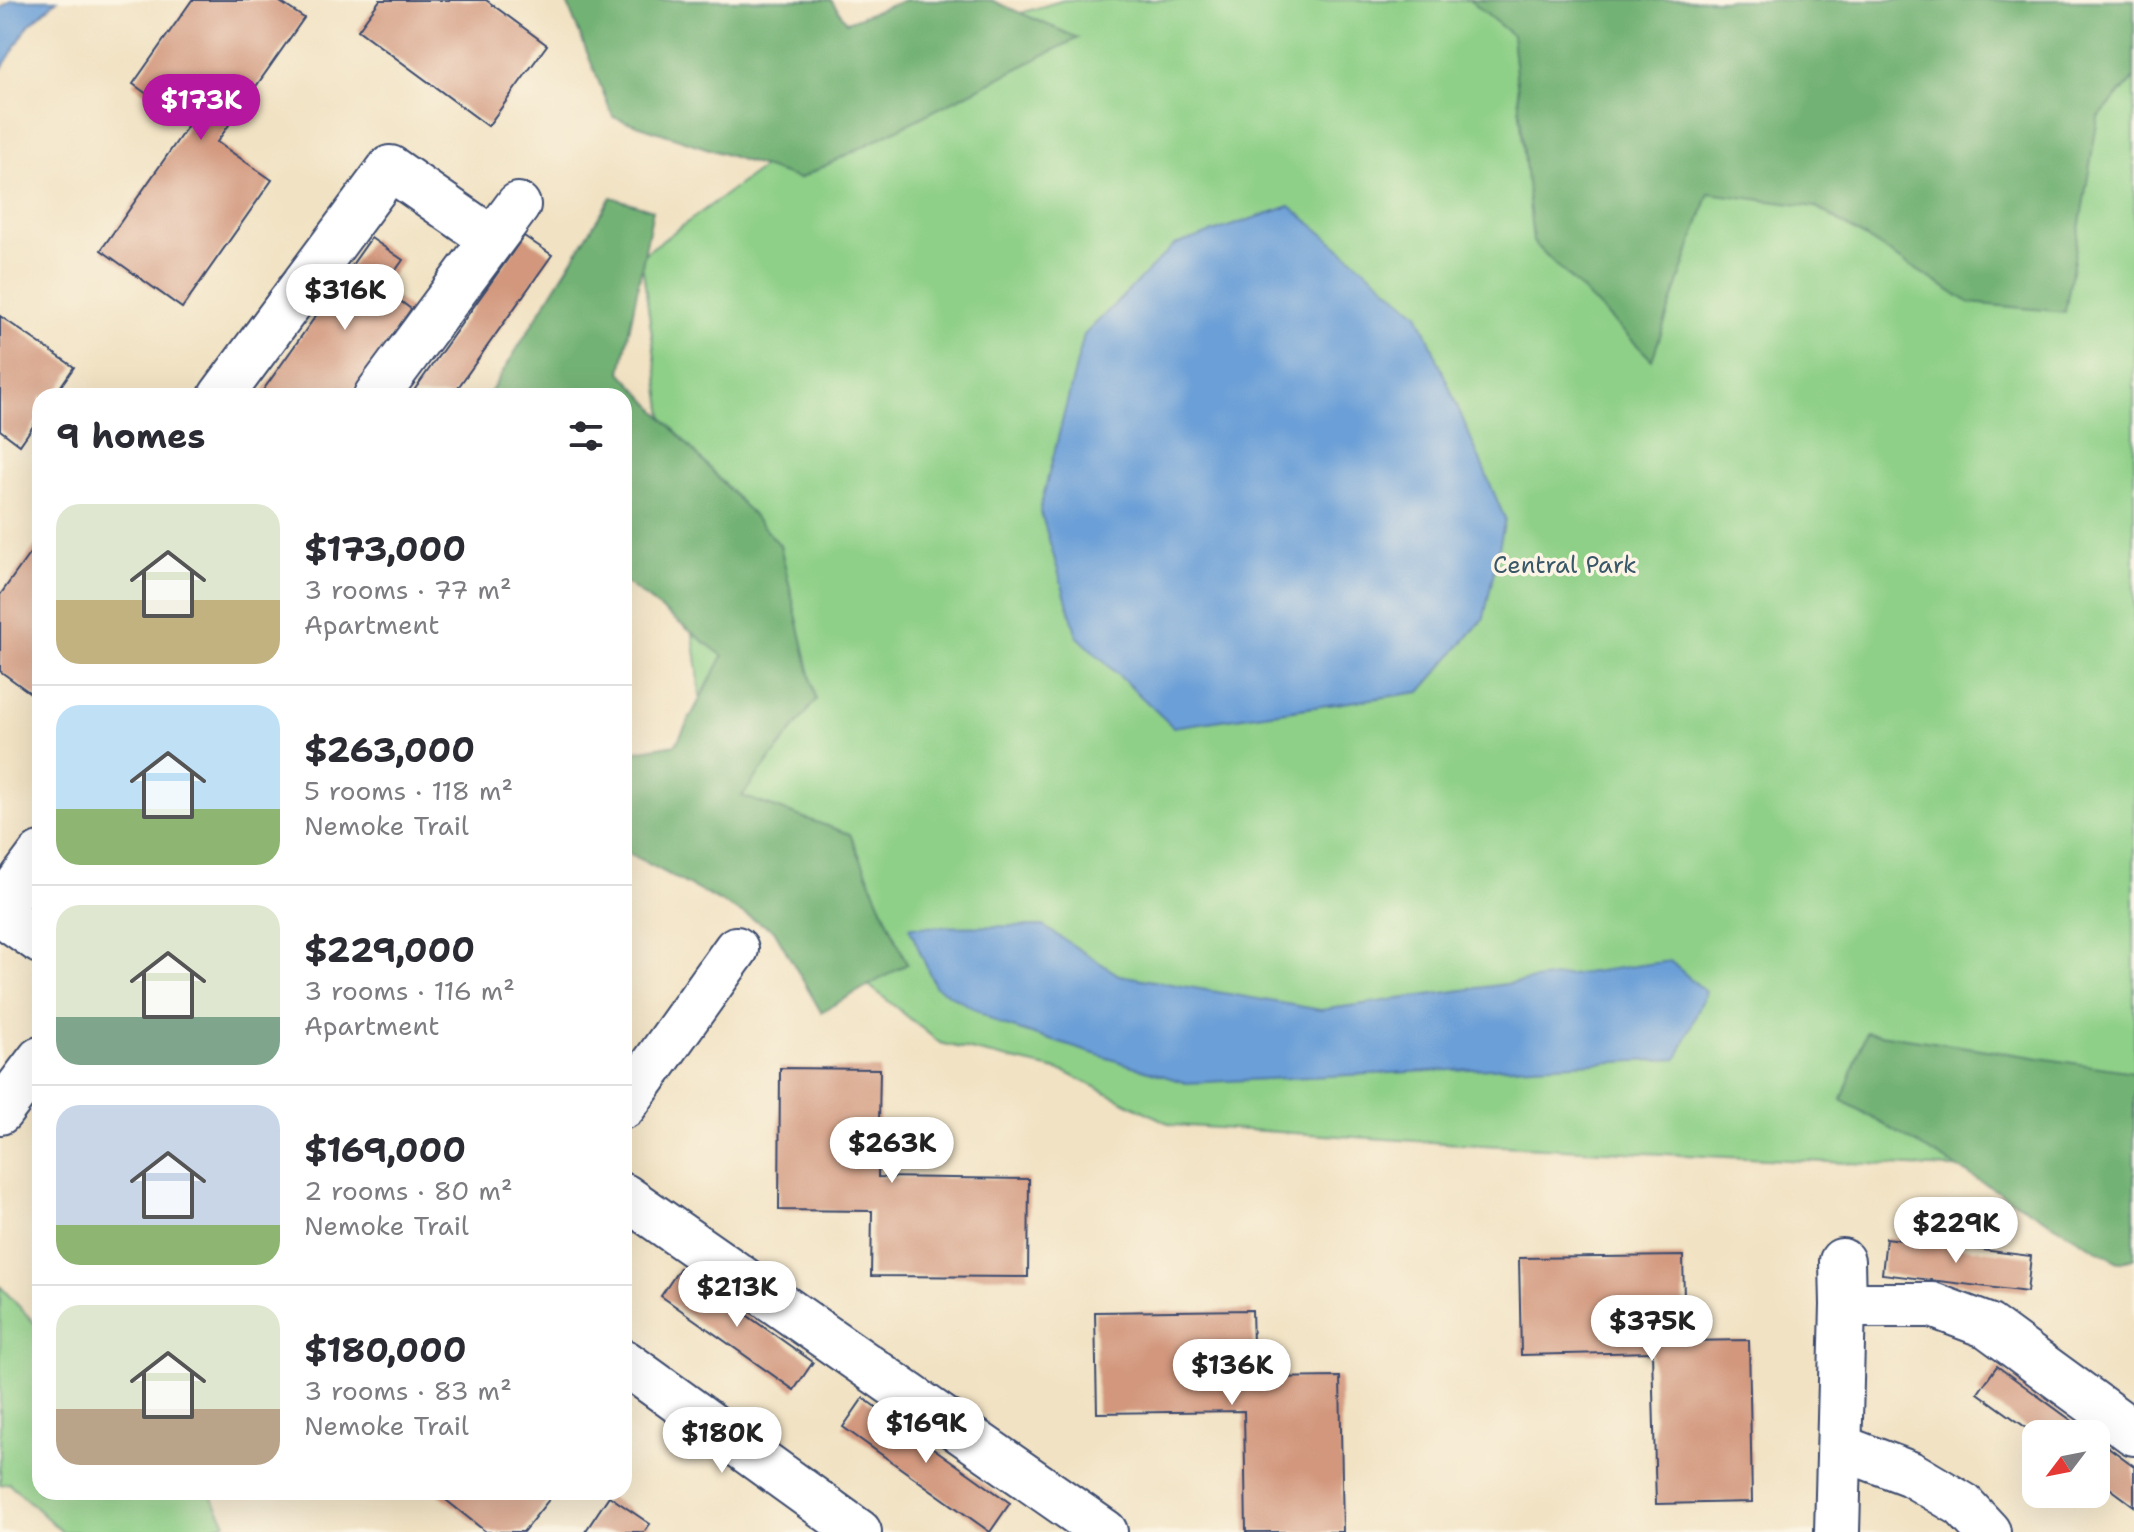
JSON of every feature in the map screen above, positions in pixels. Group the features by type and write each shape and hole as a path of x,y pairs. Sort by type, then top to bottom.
{"street":[{"path":"227,388 390,168 492,239"},
{"path":"382,388 518,205"},
{"path":"32,866 0,911 32,935"},
{"path":"632,1095 736,949"},
{"path":"0,1112 32,1070"},
{"path":"632,1202 1105,1532"},
{"path":"1837,1532 1842,1261"},
{"path":"1843,1305 1932,1305 1988,1326 2134,1433"},
{"path":"632,1368 859,1532"},
{"path":"1840,1447 1911,1474 1963,1505 1988,1532"}],"green space":[{"path":"566,0 831,0 847,22 905,0 991,0 1078,38 799,179 613,117"},
{"name":"Central Park","path":"1064,0 2134,0 2134,1182 1992,1170 1461,1144 1172,1125 1065,1072 940,1043 713,859 698,671 641,256 943,36"},
{"path":"1469,0 2134,0 2134,78 2098,118 2065,312 1970,303 1816,207 1709,193 1652,360 1533,242 1512,35"},
{"path":"611,197 653,210 621,372 780,545 816,700 742,796 850,834 907,964 821,1012 774,930 632,855 632,752 676,744 723,656 632,587 632,388 493,388"},
{"path":"1866,1032 2134,1072 2134,1258 2118,1262 1842,1100"},
{"path":"0,1286 32,1320 32,1500 213,1500 226,1523 197,1532 62,1532 9,1483 0,1485"}],"water":[{"path":"11,0 57,0 29,25 0,71 0,9"},
{"path":"1290,206 1418,313 1505,519 1484,618 1420,692 1173,727 1077,636 1040,509 1084,335 1174,245"},
{"path":"1043,926 1119,975 1321,1010 1670,961 1706,992 1677,1059 1186,1083 1000,1024 935,986 909,927"}],"building":[{"path":"192,0 277,0 304,18 217,142 272,180 182,308 101,250 189,124 133,84"},
{"path":"380,0 486,0 547,45 488,126 358,30"},
{"path":"524,236 552,255 458,388 416,388"},
{"path":"371,238 403,260 383,288 411,309 356,388 265,388"},
{"path":"0,316 74,367 60,388 32,388 32,428 20,445 0,430"},
{"path":"32,550 32,694 0,671 0,595"},
{"path":"780,1068 880,1069 878,1177 1029,1179 1028,1277 871,1276 872,1211 779,1210"},
{"path":"1886,1238 2031,1256 2027,1292 1882,1274"},
{"path":"1683,1256 1685,1341 1749,1340 1752,1502 1656,1504 1652,1352 1521,1355 1519,1258"},
{"path":"680,1268 813,1362 794,1390 661,1296"},
{"path":"1252,1310 1254,1378 1340,1377 1343,1532 1246,1532 1244,1411 1097,1413 1095,1312"},
{"path":"1997,1366 2071,1420 2022,1420 2022,1425 1978,1393"},
{"path":"863,1398 1010,1503 990,1532 843,1427"},
{"path":"2110,1448 2134,1466 2134,1506 2110,1488"},
{"path":"446,1500 549,1500 523,1532 486,1532"},
{"path":"606,1500 615,1500 650,1524 644,1532 585,1532"}]}
